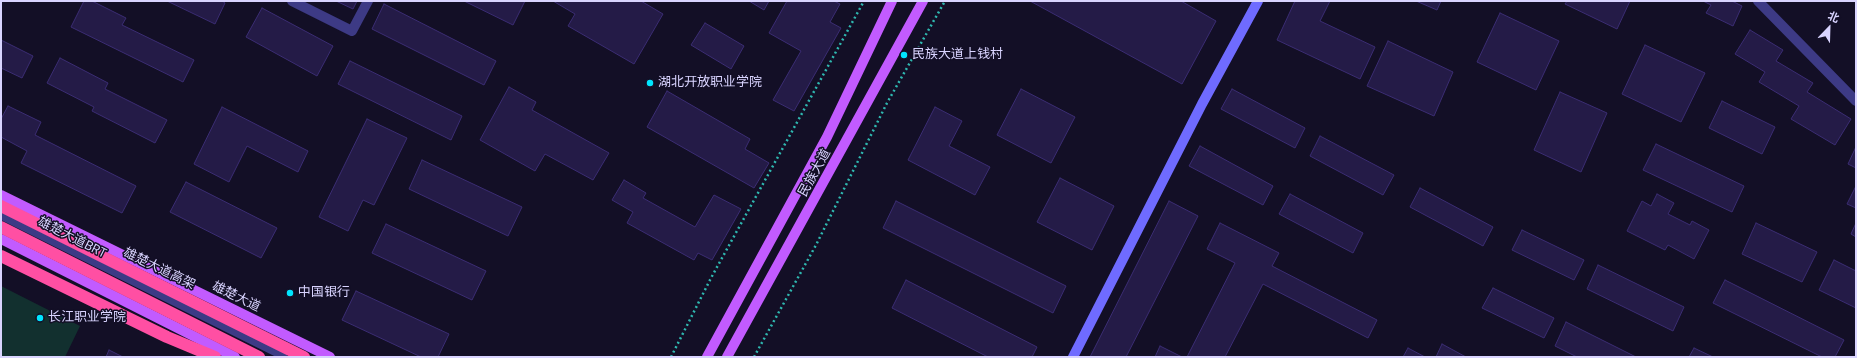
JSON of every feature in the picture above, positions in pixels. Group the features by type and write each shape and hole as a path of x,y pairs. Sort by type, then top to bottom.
{"highway":[{"name":"雄楚大道高架","path":"1,206 304,357"},
{"path":"1,227 259,357"},
{"path":"1,256 167,337 215,357"}],"main road":[{"name":"民族大道","path":"707,357 827,137 892,1"},
{"name":"民族大道","path":"727,357 923,1"},
{"name":"雄楚大道","path":"1,195 330,357"},
{"path":"1,239 235,357"}],"street":[{"path":"292,1 352,30 368,1"},
{"path":"1073,357 1202,104 1258,1"},
{"path":"1758,1 1856,101"}],"lane":[{"name":"雄楚大道BRT","path":"1,216 284,357"}],"path":[{"path":"670,357 711,278 864,1"},
{"path":"754,357 816,246 887,103 945,1"}],"green space":[{"name":"长江职业学院","path":"1,286 80,326 65,357 1,357"}],"building":[{"path":"84,1 92,1 126,18 122,25 194,60 183,82 71,27"},
{"path":"167,1 222,1 225,3 215,24"},
{"path":"336,1 357,1 353,9"},
{"path":"464,1 525,1 513,25"},
{"path":"553,1 641,1 663,14 634,64 568,26 575,14"},
{"path":"749,1 769,1 764,10"},
{"path":"787,1 834,1 840,4 830,22 841,28 794,111 773,100 801,51 769,33"},
{"path":"1030,1 1181,1 1216,21 1182,84"},
{"path":"1295,1 1330,1 1320,21 1375,47 1360,79 1277,40"},
{"path":"1416,1 1441,1 1437,10"},
{"path":"1567,1 1630,1 1617,29 1565,4"},
{"path":"1703,1 1732,1 1742,6 1733,26 1706,13 1711,5"},
{"path":"384,4 496,61 484,85 372,29"},
{"path":"262,8 333,46 317,76 246,37"},
{"path":"1500,13 1559,41 1536,90 1477,62"},
{"path":"705,23 744,46 731,69 691,45"},
{"path":"1750,30 1783,50 1776,61 1813,83 1807,92 1851,119 1835,145 1791,119 1799,106 1759,82 1765,72 1735,54"},
{"path":"1,40 33,56 22,78 1,68"},
{"path":"1388,41 1453,72 1434,116 1367,86"},
{"path":"1645,45 1705,73 1681,122 1622,94"},
{"path":"60,58 108,83 105,89 167,120 155,143 92,111 94,107 47,83"},
{"path":"350,61 462,116 451,140 338,84"},
{"path":"509,87 536,102 532,110 609,153 593,180 545,154 535,171 480,140"},
{"path":"1021,89 1075,117 1051,163 997,135"},
{"path":"1232,89 1305,128 1295,148 1221,109"},
{"path":"667,91 750,139 745,149 769,163 754,188 647,127"},
{"path":"1560,92 1607,113 1581,172 1534,150"},
{"path":"1722,101 1775,127 1762,154 1709,128"},
{"path":"8,106 41,122 35,135 136,186 122,213 21,163 27,151 1,137 1,119"},
{"path":"222,107 308,151 298,172 247,146 229,182 194,164"},
{"path":"935,107 962,121 949,146 990,167 975,195 908,160"},
{"path":"367,119 407,138 374,205 363,200 348,231 319,217"},
{"path":"1320,136 1394,175 1383,195 1310,156"},
{"path":"1656,144 1744,186 1732,212 1643,170"},
{"path":"1200,146 1273,186 1263,205 1189,166"},
{"path":"1855,149 1856,150 1856,168 1848,164"},
{"path":"422,160 522,207 508,236 409,189"},
{"path":"1060,178 1114,206 1092,250 1037,222"},
{"path":"624,180 646,193 643,198 695,227 714,195 741,209 712,260 698,253 694,260 627,223 633,212 612,200"},
{"path":"186,182 277,228 261,258 170,212"},
{"path":"1856,186 1856,208 1847,204"},
{"path":"1420,188 1493,227 1483,246 1410,207"},
{"path":"1290,194 1363,233 1353,253 1279,214"},
{"path":"1657,194 1674,203 1668,214 1690,225 1692,221 1709,230 1694,259 1668,245 1665,250 1627,231 1642,201 1651,206"},
{"path":"896,201 1066,286 1053,313 883,228"},
{"path":"1169,201 1198,216 1126,357 1090,357"},
{"path":"1220,223 1279,253 1272,266 1377,320 1368,338 1263,284 1225,357 1187,357 1235,263 1207,249"},
{"path":"1756,223 1817,252 1802,282 1742,254"},
{"path":"1856,223 1856,237 1851,234"},
{"path":"386,224 486,271 472,300 372,253"},
{"path":"1522,230 1584,260 1574,280 1512,250"},
{"path":"1834,260 1856,271 1856,308 1819,290"},
{"path":"1598,265 1684,307 1673,331 1587,289"},
{"path":"906,280 1037,347 1032,357 988,357 892,308"},
{"path":"1725,280 1844,340 1835,357 1822,357 1713,303"},
{"path":"1493,288 1554,318 1544,338 1482,308"},
{"path":"356,291 449,334 438,357 421,357 342,320"},
{"path":"1566,322 1636,357 1577,357 1555,346"},
{"path":"1442,344 1466,357 1436,357"},
{"path":"1160,346 1182,357 1155,357"},
{"path":"1408,348 1425,357 1403,357"},
{"path":"1694,348 1713,357 1689,357"},
{"path":"109,350 123,357 106,357"}],"place":[{"name":"民族大道上钱村","path":"904,55"},
{"name":"湖北开放职业学院","path":"650,83"},
{"name":"中国银行","path":"290,293"},
{"name":"长江职业学院","path":"40,318"}]}
